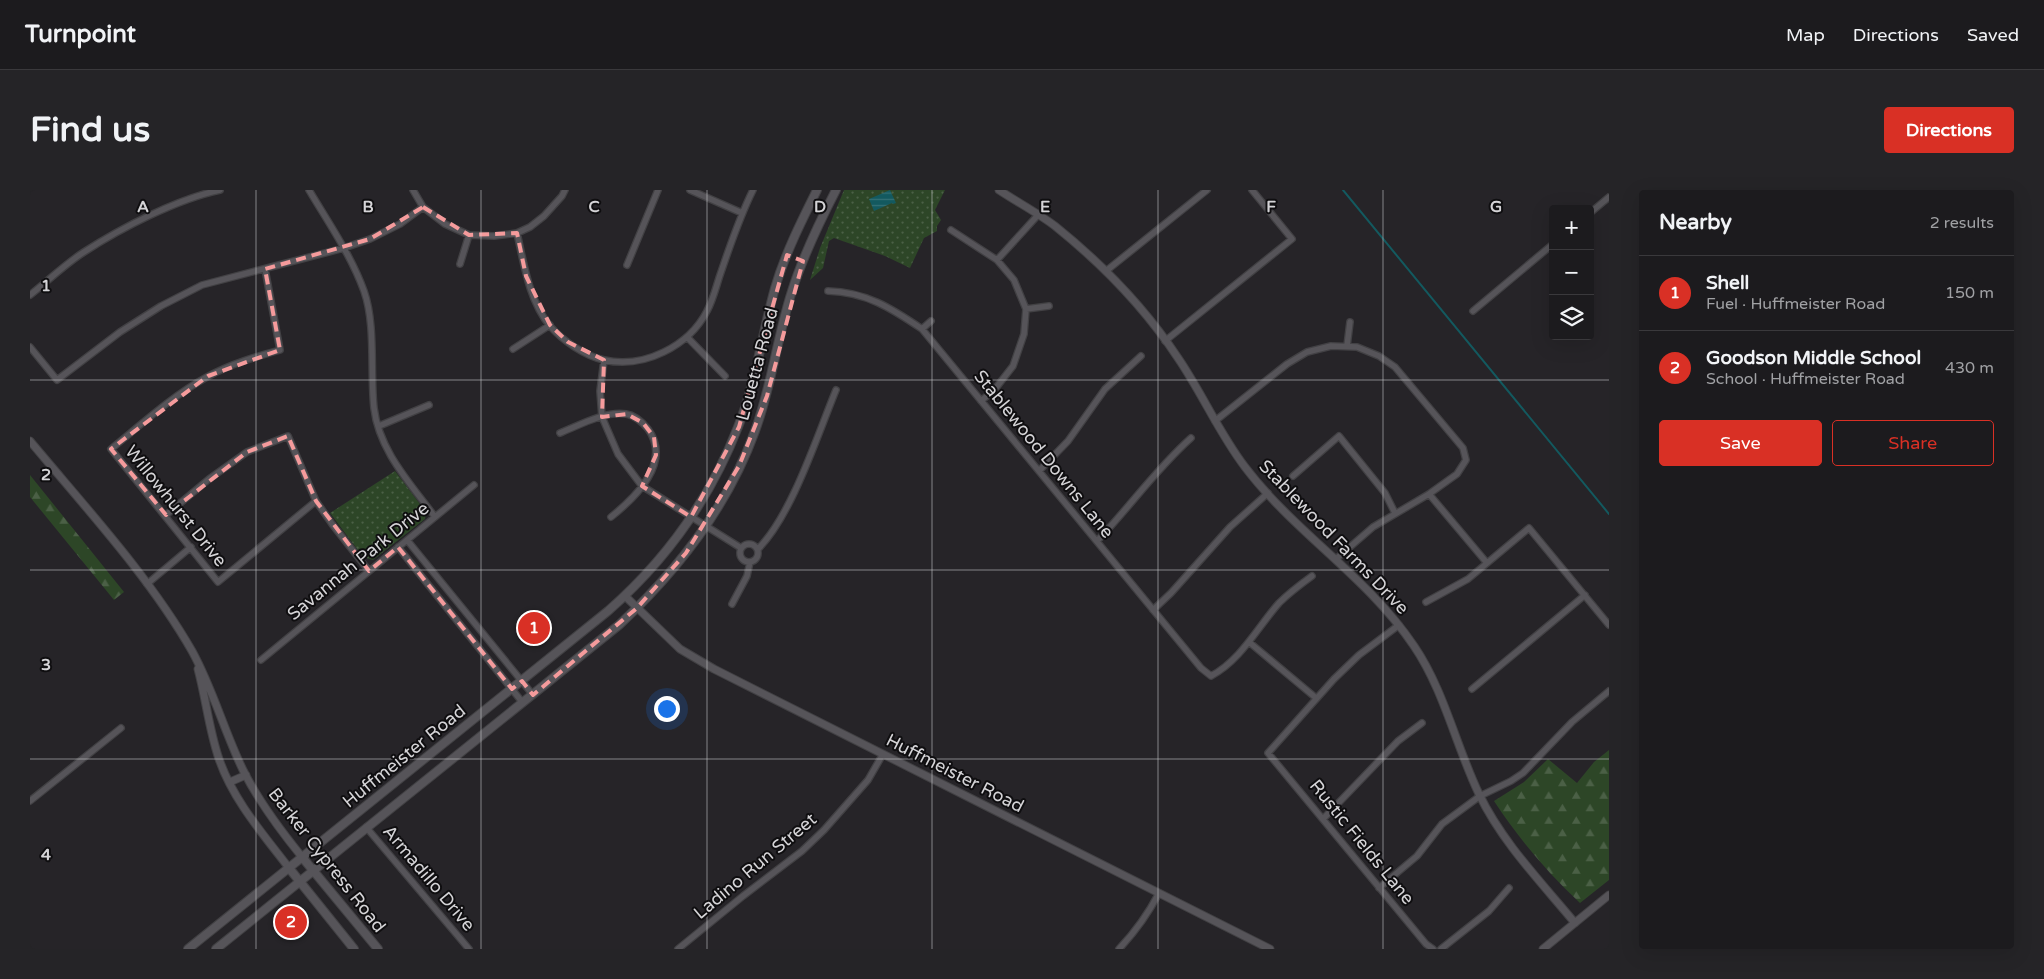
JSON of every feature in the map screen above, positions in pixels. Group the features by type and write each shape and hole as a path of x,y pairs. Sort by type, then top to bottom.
{"main road":[{"name":"Louetta Road","path":"625,596 652,568 691,517 724,459 738,427 750,391 775,287 787,255 817,190"},
{"name":"Louetta Road","path":"637,608 665,579 705,526 739,466 754,433 767,396 792,292 803,261 836,190"},
{"path":"787,255 803,261"},
{"path":"750,391 767,396"},
{"name":"Huffmeister Road","path":"188,949 625,596"},
{"name":"Huffmeister Road","path":"216,949 533,695 637,608"},
{"name":"Barker Cypress Road","path":"302,857 378,949"},
{"name":"Barker Cypress Road","path":"289,868 354,949"}],"street":[{"path":"30,295 83,253 140,220 207,191 220,190"},
{"path":"309,190 344,248 364,292 372,345 375,410 379,426 395,464 435,517"},
{"path":"413,190 423,207 445,224 469,235 494,236 517,234 544,216 565,190"},
{"path":"627,265 658,190"},
{"path":"690,190 742,213"},
{"path":"517,234 526,276 538,304 550,325 568,342 604,360 630,361 662,354 688,337 707,311 742,213 753,190"},
{"name":"Stablewood Farms Drive","path":"999,190 1053,225 1106,272 1141,309 1178,358 1214,420 1245,467 1268,493 1385,606 1416,648 1443,703 1461,753 1480,796 1507,841 1575,923"},
{"path":"1106,272 1207,190"},
{"path":"1165,341 1292,239 1252,190"},
{"path":"1594,210 1609,197"},
{"path":"30,347 57,380 120,332 161,306 202,285 344,248 370,239 400,224 423,207"},
{"path":"997,260 1038,215"},
{"path":"951,230 997,260 1014,280 1026,309 1024,334 1013,366 995,389 981,401"},
{"path":"460,264 469,235"},
{"path":"1473,311 1549,247"},
{"name":"Willowhurst Drive","path":"264,269 280,350 246,359 208,376 172,400 111,449 218,582 316,501"},
{"name":"Stablewood Downs Lane","path":"828,291 840,291 870,298 890,307 922,329 1201,668 1211,676 1223,669 1249,642"},
{"path":"1026,309 1049,306"},
{"path":"922,329 931,321"},
{"path":"1348,346 1350,322"},
{"path":"513,349 550,325"},
{"path":"688,337 725,376"},
{"path":"1214,420 1288,364 1307,352 1331,346 1357,347 1379,356 1395,367 1464,448 1466,460 1457,474 1429,494 1373,527 1336,559"},
{"path":"1039,471 1068,441 1105,389 1141,356"},
{"path":"604,360 600,391 602,416 618,454 642,486 741,548"},
{"path":"741,548 742,559 750,562 758,558 758,549 770,537 793,494 836,390"},
{"path":"379,426 428,405"},
{"path":"560,433 602,416 627,414 643,423 654,437 656,455 650,474 630,502 611,517"},
{"path":"166,515 208,479 247,452 288,436 316,501 369,572"},
{"path":"1292,476 1339,436 1385,493 1395,513"},
{"path":"1096,541 1120,517 1169,457 1191,438"},
{"name":"Barker Cypress Road","path":"30,440 147,584 172,618 193,652 246,775 266,810 302,857"},
{"name":"Savannah Park Drive","path":"261,660 474,485"},
{"path":"1153,610 1171,593 1230,527 1268,493"},
{"path":"1429,494 1487,563"},
{"path":"1426,602 1468,579 1529,528 1609,625"},
{"path":"407,540 533,695"},
{"path":"741,548 751,544 758,549"},
{"path":"147,584 190,547"},
{"path":"398,547 523,703"},
{"path":"732,604 747,576 750,562"},
{"path":"1312,576 1280,602 1249,642 1316,698 1359,655 1399,625"},
{"path":"1472,688 1585,595"},
{"name":"Huffmeister Road","path":"625,596 667,638 693,657 1270,949"},
{"path":"457,621 465,613"},
{"name":"Barker Cypress Road","path":"193,652 215,744 230,782 245,809 289,868"},
{"path":"1379,888 1416,856 1442,824 1480,796 1523,773 1572,722 1609,691"},
{"name":"Rustic Fields Lane","path":"1316,698 1268,753 1426,944 1433,949"},
{"path":"1323,819 1398,741 1422,723"},
{"path":"30,801 121,728"},
{"name":"Ladino Run Street","path":"678,949 802,851 846,806 868,780 883,754"},
{"path":"230,782 246,775"},
{"name":"Armadillo Drive","path":"366,827 469,949"},
{"path":"1441,949 1490,911 1509,888"},
{"path":"1119,949 1134,933 1150,911 1159,893"},
{"path":"1543,949 1609,895"}],"highlighted area":[{"path":"423,207 469,235 517,233 526,276 550,325 568,342 604,360 602,417 627,414 643,423 654,437 656,455 642,486 691,517 739,427 787,255 803,261 767,396 739,466 686,553 637,608 533,695 522,681 512,689 398,547 369,571 316,501 288,436 247,452 166,515 111,449 208,376 280,350 265,269 370,239"}],"green space":[{"path":"844,190 945,190 935,210 941,220 937,226 937,231 924,238 910,268 885,256 834,238 829,241 823,268 810,280 820,248"},
{"path":"395,471 426,512 425,519 373,560 363,557 330,513"},
{"path":"30,475 124,592 114,600 30,497"},
{"path":"1609,750 1609,880 1580,903 1534,855 1494,801 1524,782 1548,759 1577,783 1594,762"}],"water":[{"path":"890,190 896,203 874,211 869,199"}],"waterway":[{"path":"1343,190 1609,514"}],"place":[{"name":"Shell","path":"534,628"},
{"name":"Goodson Middle School","path":"291,922"}]}
